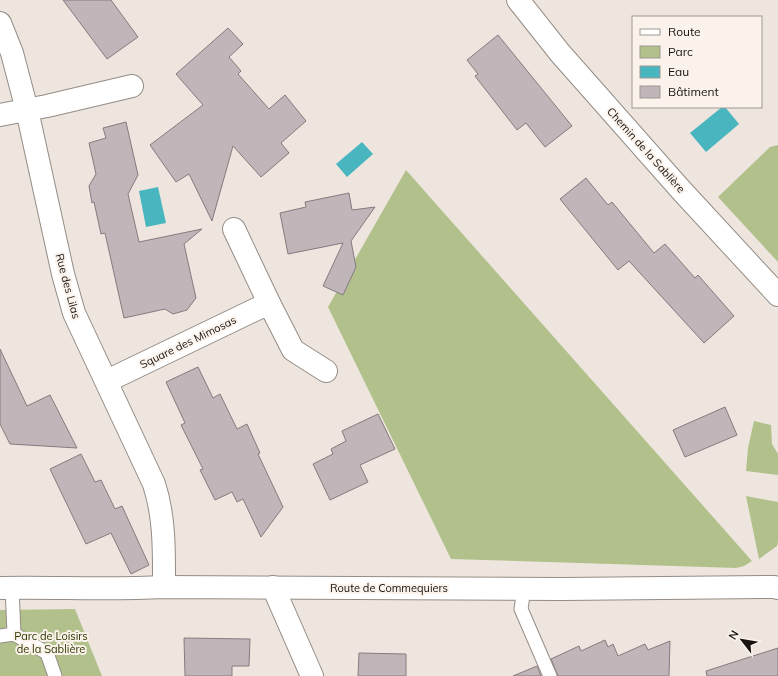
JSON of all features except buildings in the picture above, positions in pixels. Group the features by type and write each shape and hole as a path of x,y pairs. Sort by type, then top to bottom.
{"street":[{"name":"Chemin de la Sablière","path":"518,0 560,53 681,190 778,295"},
{"name":"Rue des Lilas","path":"0,23 12,53 27,110 63,274 74,313 154,484 160,503 164,539 164,587"},
{"path":"0,116 132,86"},
{"path":"234,229 293,350 326,371"},
{"name":"Square des Mimosas","path":"107,381 269,303"},
{"name":"Route de Commequiers","path":"6,587 524,589 777,585"},
{"path":"273,587 312,676"}],"lane":[{"path":"6,587 14,634"},
{"path":"524,589 521,609 550,676"},
{"path":"0,636 14,634 47,653 55,676"}],"green space":[{"path":"778,145 778,262 718,197 770,147"},
{"path":"406,170 752,561 744,566 736,568 451,559 328,307"},
{"path":"754,421 771,425 772,444 778,454 778,475 746,471 748,448"},
{"path":"746,496 778,502 777,546 759,559"},
{"name":"Parc de Loisirs de la Sablière","path":"75,609 102,676 0,676 0,610"}],"water":[{"path":"721,108 726,108 739,124 706,152 690,133"},
{"path":"362,142 373,154 347,177 336,164"},
{"path":"158,187 166,223 146,227 139,191"}]}
